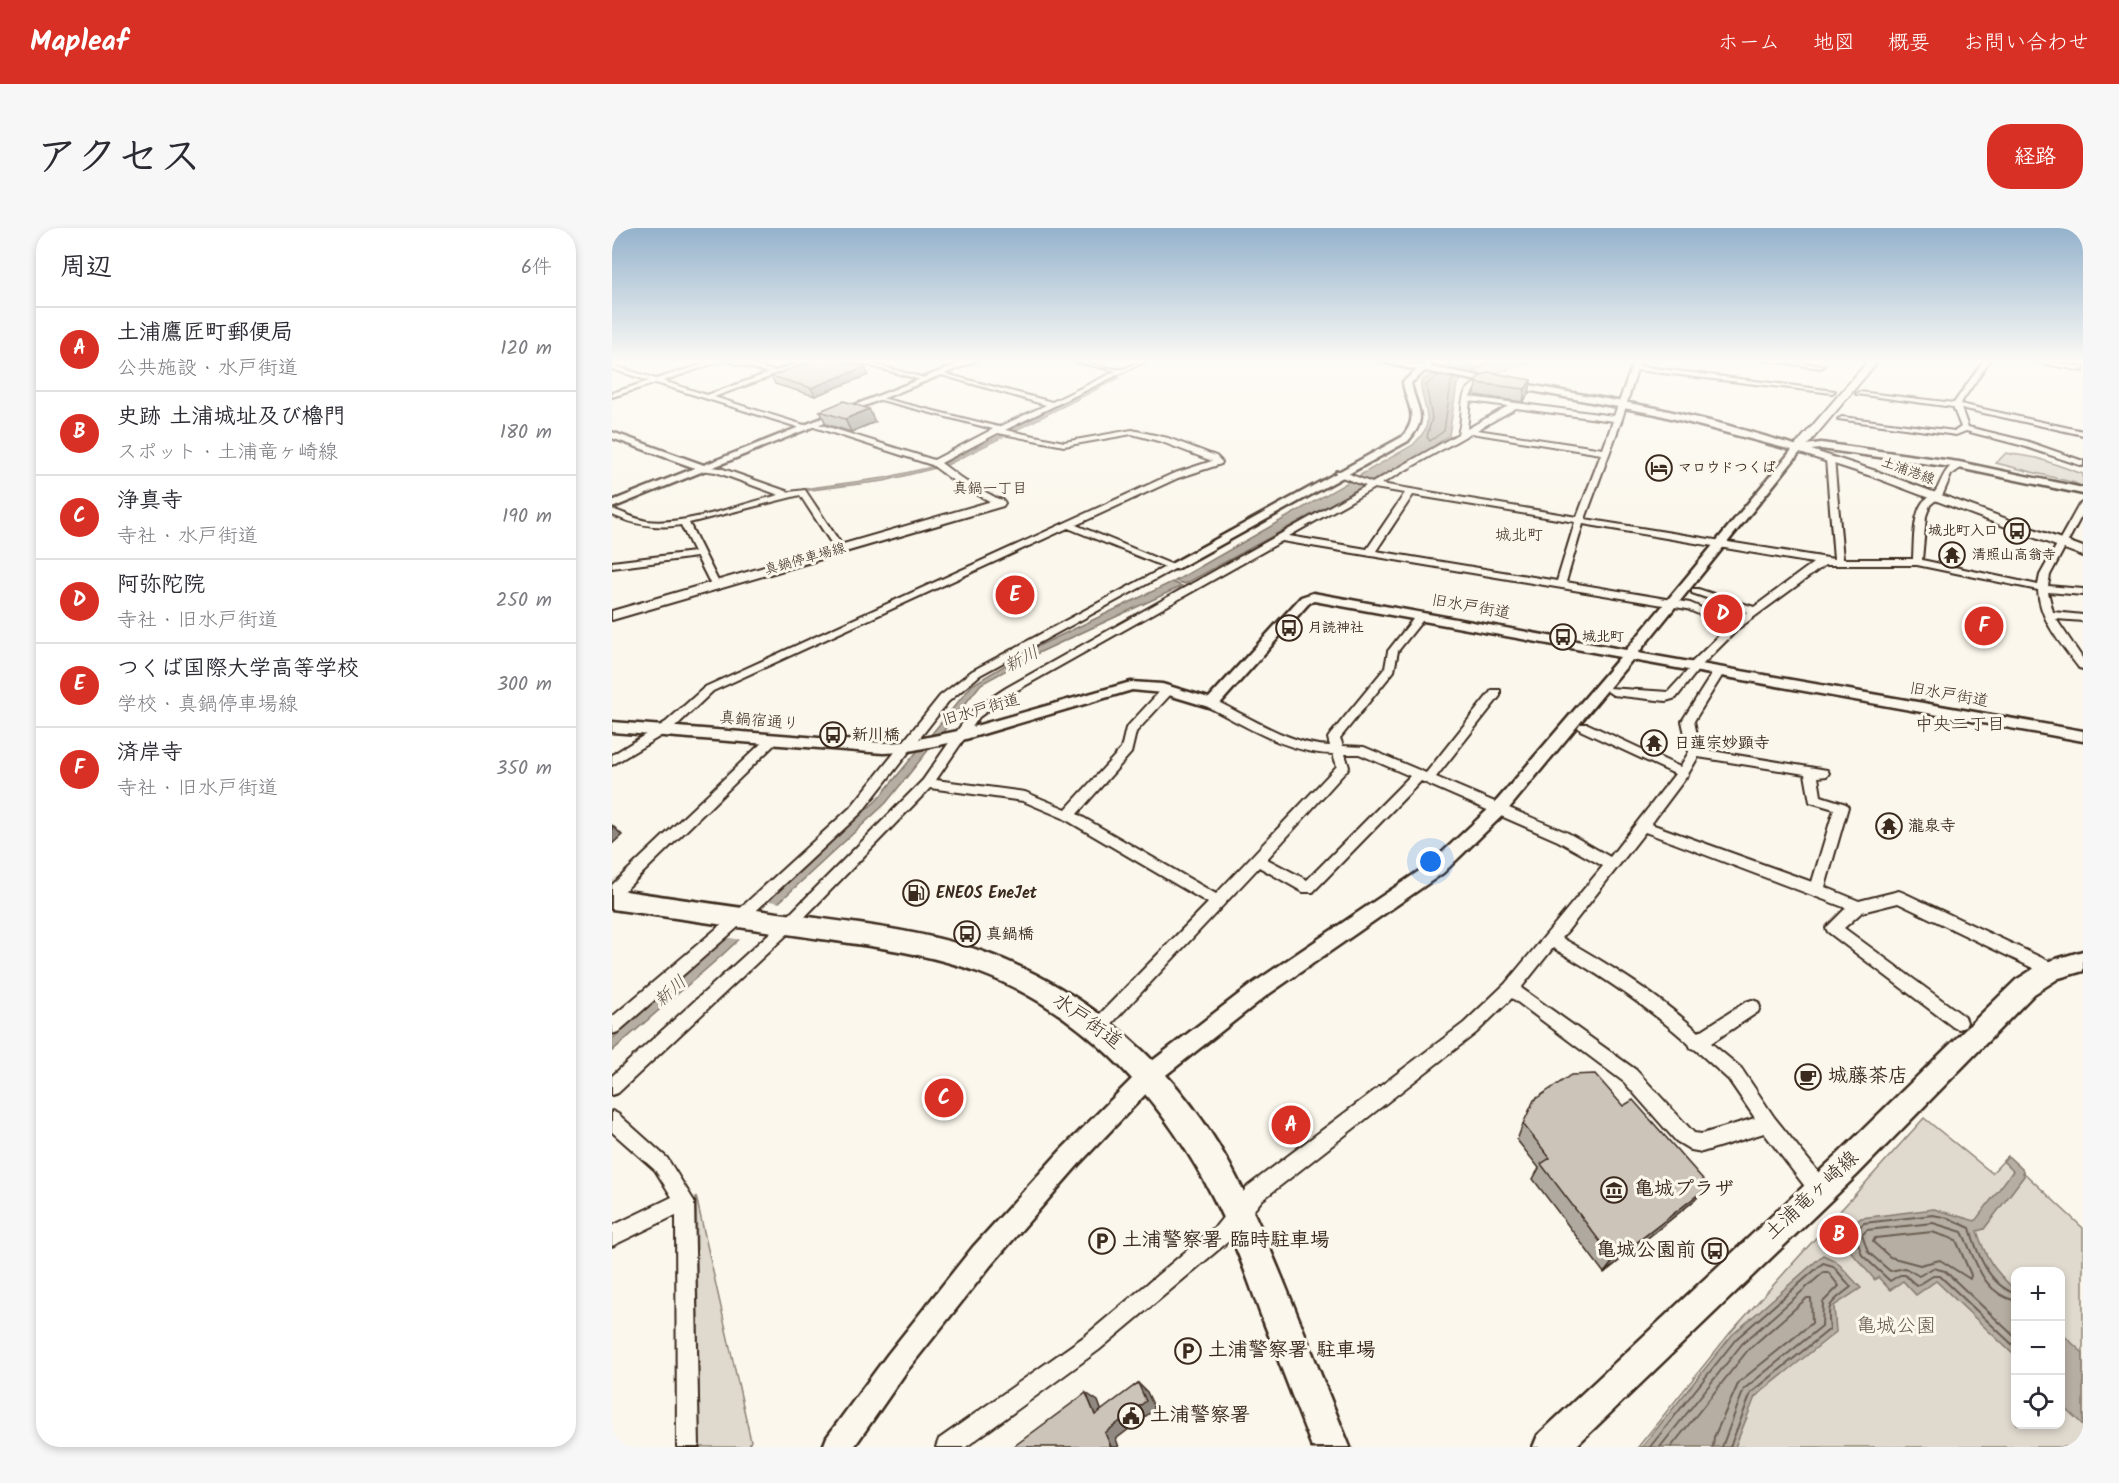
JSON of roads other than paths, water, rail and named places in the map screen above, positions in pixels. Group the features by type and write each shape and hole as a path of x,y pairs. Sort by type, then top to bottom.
{"highway":[{"name":"水戸街道","path":"612,899 897,940 977,960 1044,991 1098,1026 1150,1075 1189,1127 1217,1172 1238,1215 1330,1447"}],"main road":[{"path":"1798,449 1818,417"},
{"path":"1815,419 1838,420 1841,417"},
{"name":"土浦港線","path":"1798,449 1935,496 2083,552"},
{"name":"真鍋停車場線","path":"612,616 999,503"},
{"name":"土浦竜ヶ崎線","path":"1550,1447 1820,1190 2025,987 2052,970 2083,961"}],"street":[{"path":"774,417 935,463 962,483 999,503"},
{"path":"612,505 833,417"},
{"path":"612,761 669,725 710,689 1175,476 1218,462 1166,440 1132,432 1064,444 997,431 996,428 953,417"},
{"path":"935,463 1026,417"},
{"path":"612,1027 742,917 856,810 911,746 944,699 976,673 1398,444 1410,434 1416,417"},
{"path":"1461,437 1466,417"},
{"path":"612,1087 785,924 927,783 953,737 975,714 1010,690 1495,417"},
{"path":"1560,586 1580,520 1618,419 1601,417"},
{"path":"1679,417 1798,449 1821,446 1914,455 2083,491"},
{"path":"1961,417 1965,428"},
{"path":"2019,417 2083,433"},
{"path":"1842,419 1956,433 1965,428 2024,443 2083,464"},
{"path":"1471,431 1606,452"},
{"path":"612,435 703,468 717,470 788,495"},
{"path":"837,1447 897,1363 982,1256 1070,1157 1150,1075 1258,990 1437,868 1500,808 1673,603 1798,449"},
{"path":"1830,459 1839,562"},
{"path":"1917,562 1922,516 1927,500 1935,496 1944,486 1947,474 1959,465"},
{"path":"1344,475 1371,485 1824,562 1917,562 2041,588 2083,592"},
{"path":"612,512 649,526 684,522 802,492 840,550"},
{"path":"1369,554 1410,492"},
{"path":"2083,505 2045,575 2041,588 2048,615 2083,666"},
{"path":"684,522 715,585"},
{"path":"1068,525 1173,567"},
{"path":"1282,538 1690,606 1735,626"},
{"path":"612,565 700,554"},
{"path":"1613,691 1666,697 1672,694 1735,626 1816,565 1824,562"},
{"path":"1695,591 1755,611"},
{"name":"旧水戸街道","path":"911,746 953,737 1131,686 1143,685 1212,704 1307,598 1317,597 1893,704 2083,736"},
{"path":"2048,615 2083,618"},
{"path":"1098,1026 1258,860 1343,767 1334,738 1390,669 1392,651 1421,616"},
{"path":"2069,647 2083,648"},
{"path":"947,1447 1092,1342 1183,1269 1223,1233 1255,1193 1470,1028 1511,988 1612,865 1683,773 1695,752 1688,721 1719,671"},
{"path":"1068,815 1127,750 1130,730 1167,691"},
{"path":"1258,860 1308,888 1424,777 1496,693"},
{"path":"1212,704 1269,732 1314,750 1360,750 1500,808 1563,837 1612,865"},
{"name":"真鍋宿通り","path":"612,727 857,747 911,746"},
{"path":"1584,727 1683,773"},
{"path":"612,894 771,740"},
{"path":"1695,752 1817,772 1815,799 1841,807 1817,890"},
{"path":"927,783 1025,797 1068,815 1218,902"},
{"path":"1643,826 1858,907"},
{"path":"1959,1022 1833,928 1858,907 1899,897 2052,970"},
{"path":"1551,939 1646,997 1735,1074 1768,1123 1820,1190"},
{"path":"1511,988 1630,1076 1682,1135 1691,1141 1702,1143 1768,1123"},
{"path":"1697,1042 1752,1007"},
{"path":"612,1120 662,1164 685,1201 688,1447"},
{"path":"612,1236 685,1201"}],"water":[{"path":"1037,417 1042,417 947,465 884,481 802,491 803,489 884,478 944,464"},
{"path":"1452,417 1449,435 1429,450 1185,584 1175,581 1413,445 1424,432 1427,418"},
{"name":"新川","path":"1172,582 1182,586 1036,654 981,684 886,803 720,957 612,1051 612,1039 877,800 972,685 1030,650"},
{"path":"2008,1156 2022,1169 2024,1176 1984,1229 1977,1231 1992,1264 2011,1286 2011,1352 1936,1281 1916,1295 1903,1281 1890,1290 1878,1277 1875,1280 1851,1252 1847,1229 1861,1218 1934,1209 1975,1221 2013,1171 2003,1161"},
{"path":"1823,1255 1836,1261 1861,1288 1834,1306 1836,1332 1755,1397 1735,1447 1642,1447 1732,1335"},
{"path":"2065,1337 2083,1353 2083,1425 2065,1408"}],"place":[{"name":"マロウドつくば","path":"1659,468"},
{"name":"城北町入口","path":"2017,531"},
{"name":"清照山高翁寺","path":"1952,555"},
{"name":"つくば国際大学高等学校","path":"1015,595"},
{"name":"阿弥陀院","path":"1723,614"},
{"name":"済岸寺","path":"1984,626"},
{"name":"月読神社","path":"1289,628"},
{"name":"城北町","path":"1563,637"},
{"name":"新川橋","path":"833,735"},
{"name":"日蓮宗妙顕寺","path":"1654,743"},
{"name":"瀧泉寺","path":"1889,826"},
{"name":"ENEOS EneJet","path":"916,893"},
{"name":"真鍋橋","path":"967,934"},
{"name":"城藤茶店","path":"1808,1077"},
{"name":"浄真寺","path":"944,1098"},
{"name":"土浦鷹匠町郵便局","path":"1291,1125"},
{"name":"亀城プラザ","path":"1614,1190"},
{"name":"史跡 土浦城址及び櫓門","path":"1839,1235"},
{"name":"土浦警察署 臨時駐車場","path":"1102,1241"},
{"name":"亀城公園前","path":"1715,1251"},
{"name":"土浦警察署 駐車場","path":"1188,1351"},
{"name":"土浦警察署","path":"1131,1416"}],"district":[{"name":"真鍋一丁目","path":"990,489"},
{"name":"城北町","path":"1519,535"},
{"name":"中央二丁目","path":"1960,725"}],"park label":[{"name":"亀城公園","path":"1896,1327"}]}
